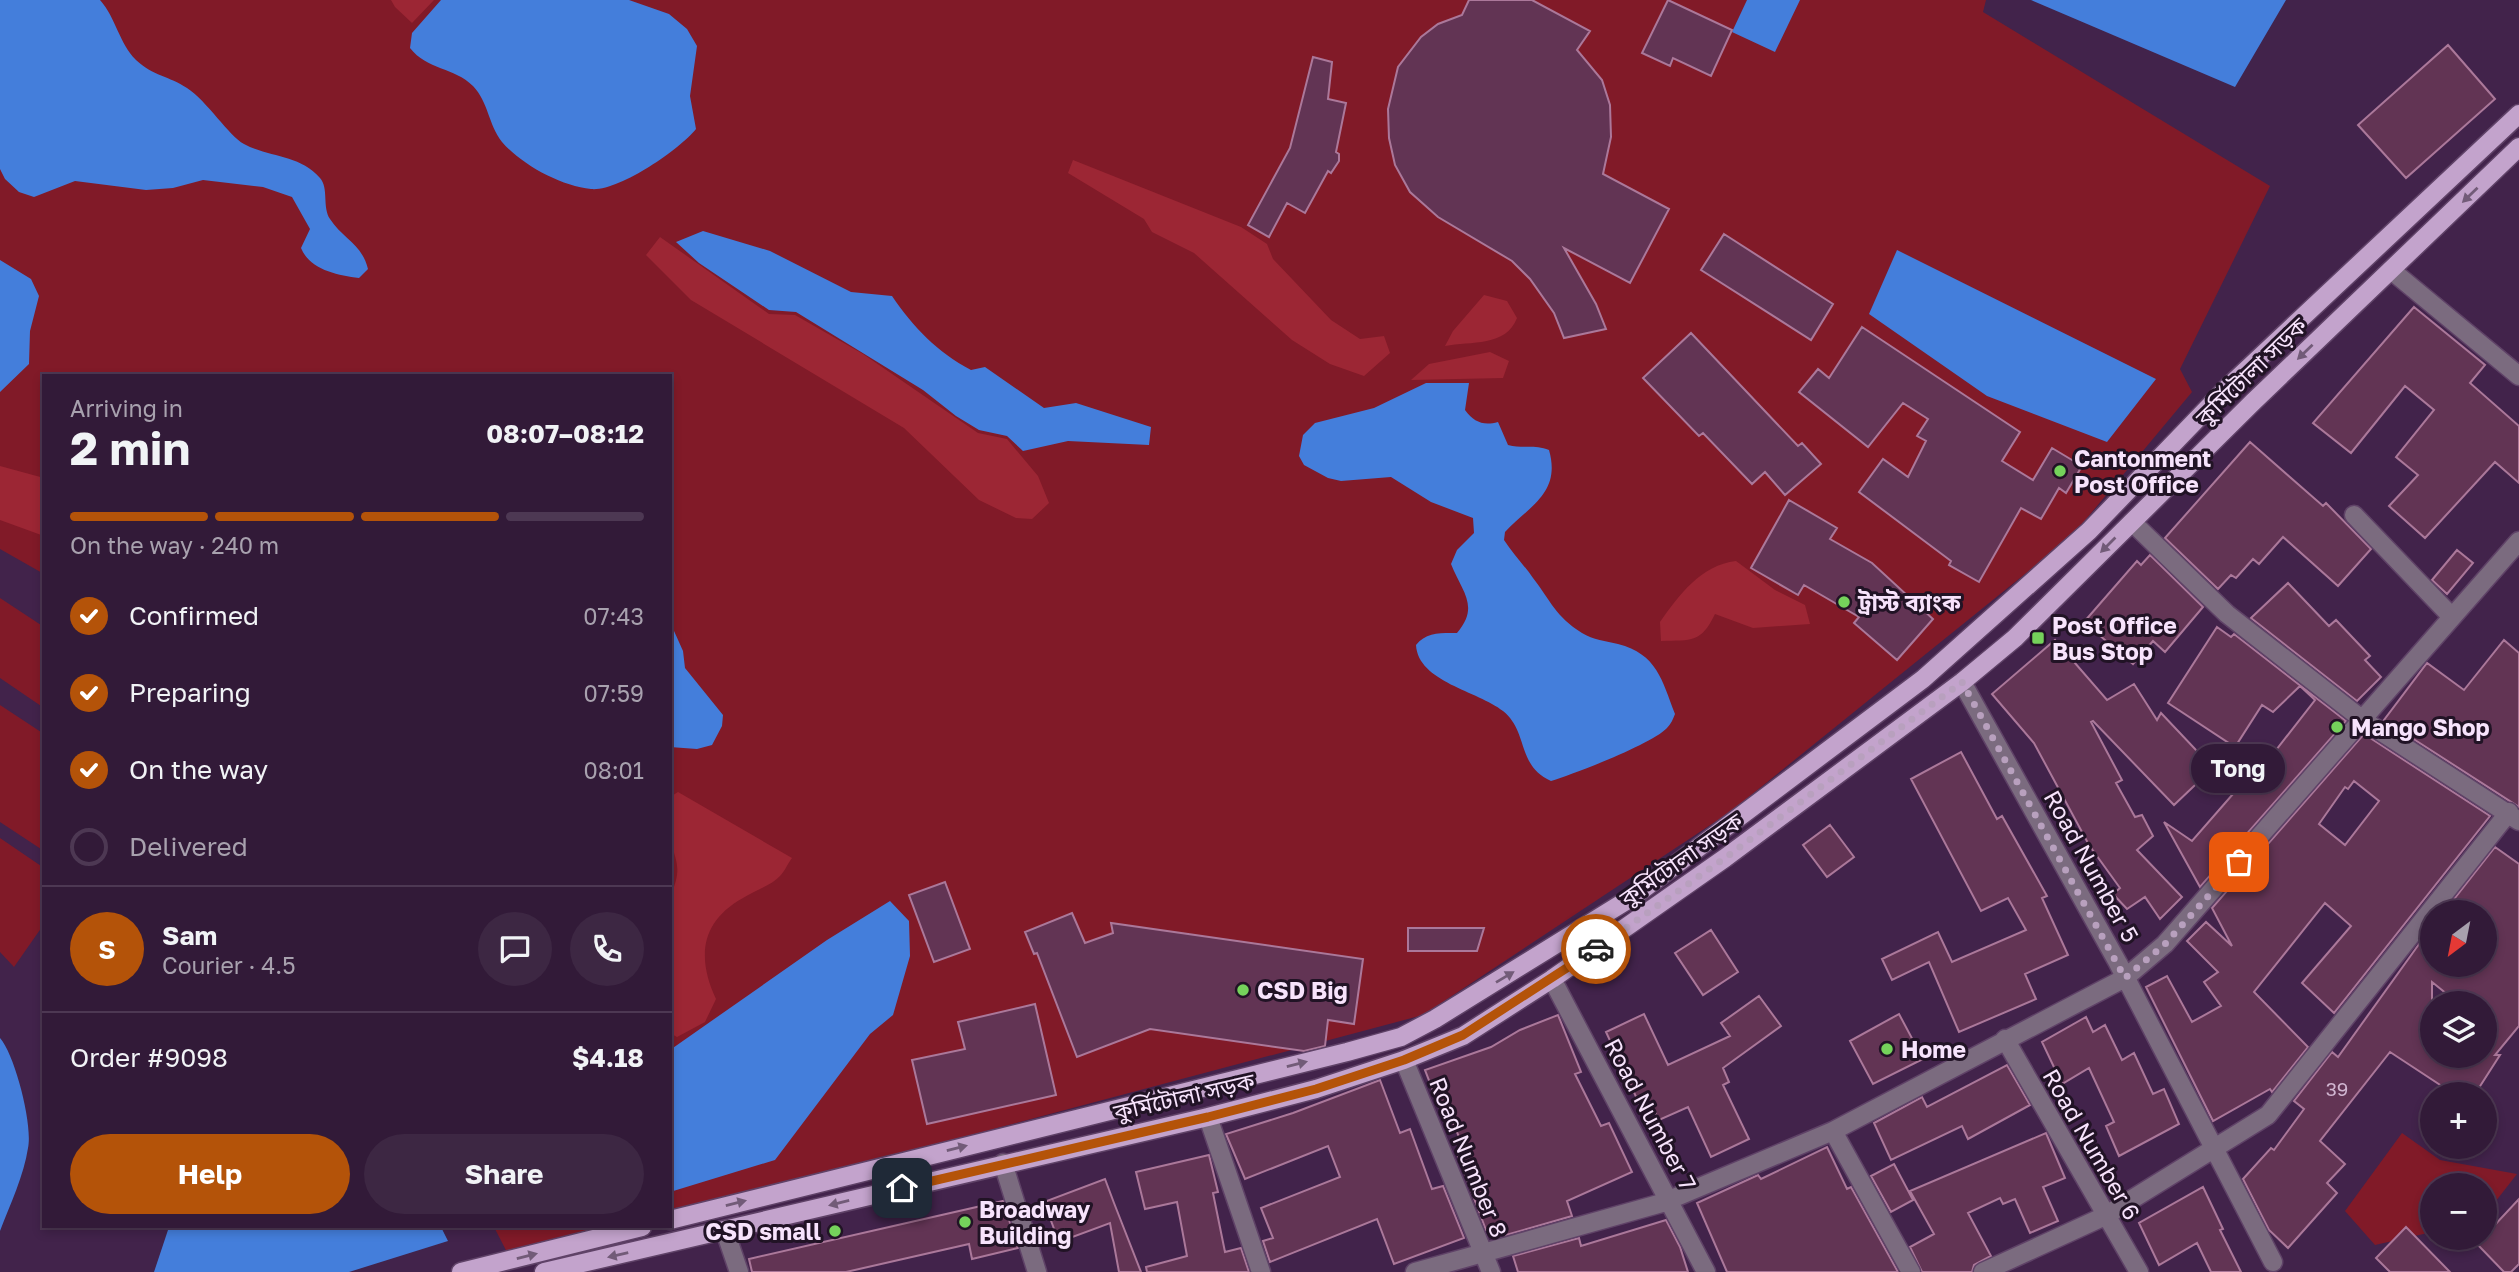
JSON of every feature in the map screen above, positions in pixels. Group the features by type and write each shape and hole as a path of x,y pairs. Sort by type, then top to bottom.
{"main road":[{"name":"কুর্মিটোলা সড়ক","path":"672,1220 1347,1052 1401,1037 1435,1019 1634,896 1923,680 2089,531 2227,388 2519,114"},
{"name":"কুর্মিটোলা সড়ক","path":"544,1272 1208,1117 1316,1089 1404,1060 1463,1035 1552,979 1725,858 1962,682 2015,638 2519,147"},
{"path":"461,1272 638,1228"}],"street":[{"path":"2391,270 2519,376"},
{"path":"2354,515 2452,617"},
{"path":"1983,1272 2105,1216 2268,1115 2514,816 2363,720 2227,614 2132,522"},
{"path":"1415,1272 1668,1200 1833,1131 2125,978 2165,944 2519,541"},
{"name":"Road Number 5","path":"1962,682 2125,978 2273,1262"},
{"name":"Road Number 7","path":"1552,979 1706,1272"},
{"name":"Road Number 6","path":"2005,1040 2138,1272"},
{"name":"Road Number 8","path":"1404,1060 1490,1272"},
{"path":"1208,1117 1261,1272"},
{"path":"1833,1131 1911,1272"},
{"path":"1003,1163 1037,1272"},
{"path":"725,1231 739,1272"}],"shaded area":[{"path":"0,0 1986,0 1983,12 2270,186 2180,369 2192,392 2072,536 1730,812 1423,1015 672,1214 672,374 42,374 42,573 0,549"},
{"path":"391,0 434,0 412,23"},
{"path":"1073,160 1241,227 1267,244 1273,259 1331,320 1360,339 1384,336 1390,353 1364,376 1330,364 1292,340 1194,253 1152,232 1144,219 1068,173"},
{"path":"660,237 769,314 795,315 863,354 978,433 1007,439 1038,476 1049,503 1032,519 1016,518 979,500 904,428 691,300 646,255"},
{"path":"1484,295 1507,301 1517,318 1512,327 1505,334 1487,341 1445,346 1453,331"},
{"path":"1490,352 1509,361 1503,378 1411,380 1429,364"},
{"path":"0,466 42,477 42,535 0,520"},
{"path":"1736,561 1775,590 1805,605 1810,624 1753,628 1715,614 1705,630 1694,638 1661,641 1660,622 1683,592 1712,568"},
{"path":"0,598 42,626 42,707 0,678"},
{"path":"0,705 42,733 42,850 0,822"},
{"path":"678,792 792,858 777,879 743,898 718,918 706,942 705,955 706,969 716,999 705,1022 677,1037 672,1034 672,892 677,877 677,863 672,846 672,796"},
{"path":"0,838 42,867 42,927 14,967 0,952"},
{"path":"2402,1133 2420,1146 2420,1159 2439,1159 2517,1174 2497,1200 2497,1173 2420,1173 2420,1235 2375,1245 2345,1211"},
{"path":"495,1228 624,1228 510,1258"}],"water":[{"path":"0,0 100,0 125,46 142,65 195,94 244,144 294,160 320,178 330,219 357,247 368,269 359,278 333,273 311,262 301,248 310,229 292,197 263,187 203,180 173,188 146,190 75,181 34,197 19,192 5,179 0,169"},
{"path":"441,0 629,0 669,14 687,29 697,46 690,96 696,129 676,148 647,168 603,188 591,189 567,184 543,173 520,159 502,142 473,86 458,75 424,61 410,48 412,33"},
{"path":"1747,0 1800,0 1775,52 1732,32"},
{"path":"2031,0 2286,0 2235,87"},
{"path":"703,231 770,251 851,292 892,296 927,338 971,370 985,367 1044,408 1076,403 1151,427 1149,445 1068,441 1023,451 1007,436 979,430 923,390 796,312 769,310 699,263 676,242"},
{"path":"1897,250 2156,379 2107,442 1987,396 1869,314"},
{"path":"0,260 31,279 39,296 30,331 29,364 0,392"},
{"path":"1426,383 1469,383 1465,410 1472,418 1488,424 1498,422 1508,445 1549,450 1552,464 1547,487 1534,505 1505,532 1504,540 1554,608 1573,627 1591,637 1631,648 1650,662 1662,680 1675,714 1659,735 1612,758 1551,781 1532,766 1517,729 1503,711 1438,677 1419,658 1416,645 1420,641 1434,634 1457,633 1464,623 1467,599 1451,564 1457,550 1474,533 1473,518 1431,502 1391,477 1341,481 1328,478 1304,465 1299,456 1303,435 1315,423 1374,408"},
{"path":"672,626 683,651 685,668 723,715 722,726 712,745 697,749 672,747"},
{"path":"890,901 909,921 910,956 893,1015 870,1034 775,1160 672,1191 672,1049 827,940"},
{"path":"0,1038 17,1074 29,1137 23,1169 0,1231"},
{"path":"169,1228 442,1228 448,1241 349,1272 154,1272"}],"building":[{"path":"1469,0 1532,0 1590,31 1577,50 1602,80 1610,105 1611,137 1603,174 1669,209 1630,283 1564,248 1596,304 1606,329 1564,338 1554,313 1530,279 1512,261 1438,217 1410,192 1395,165 1389,138 1388,109 1398,67 1421,37 1438,24 1462,15"},
{"path":"1668,0 1732,30 1711,76 1673,58 1670,66 1642,53"},
{"path":"2448,45 2495,99 2406,178 2358,125"},
{"path":"1313,57 1332,62 1328,99 1346,103 1336,152 1339,154 1339,161 1331,173 1328,171 1305,213 1287,203 1269,237 1248,225 1290,148"},
{"path":"1724,234 1833,304 1811,340 1701,270"},
{"path":"2414,307 2485,365 2470,383 2519,426 2519,483 2495,462 2425,538 2389,506 2418,475 2396,457 2434,410 2405,386 2351,453 2313,423"},
{"path":"1862,327 2020,432 2002,461 2033,480 2052,448 2082,466 2066,493 2059,488 2041,519 2021,508 1979,582 1949,565 1951,561 1859,492 1883,459 1908,477 1926,441 1917,436 1928,419 1903,403 1868,447 1799,392 1818,369 1829,378"},
{"path":"1691,333 1798,446 1802,443 1821,464 1785,495 1765,472 1752,484 1703,433 1699,436 1643,378"},
{"path":"2250,442 2323,506 2326,503 2371,549 2338,586 2283,537 2259,564 2253,559 2236,578 2231,575 2218,589 2165,538"},
{"path":"1789,500 1837,528 1830,539 1872,563 1933,619 1897,660 1854,623 1859,617 1804,585 1798,595 1751,568"},
{"path":"2457,550 2473,563 2447,594 2432,580"},
{"path":"2150,555 2203,607 2165,652 2153,641 2133,664 2084,622 2137,561 2141,565"},
{"path":"2288,583 2329,626 2336,620 2370,656 2365,660 2381,677 2357,701 2251,618"},
{"path":"2217,627 2231,637 2234,634 2346,721 2200,887 2164,822 2192,841 2240,786 2245,790 2315,700 2300,686 2273,712 2262,705 2235,747 2168,703"},
{"path":"2055,640 2107,700 2134,684 2157,720 2161,713 2213,768 2174,805 2093,721 2091,722 2122,780 2116,783 2135,817 2142,815 2153,836 2137,850 2182,897 2160,919 2145,897 2127,909 2113,894 2120,888 2089,845 2034,743 1992,694"},
{"path":"2504,640 2519,653 2519,807 2384,720 2427,663 2464,690"},
{"path":"2364,734 2490,816 2423,900 2420,900 2420,904 2334,1013 2302,983 2351,926 2325,903 2254,992 2308,1047 2272,1092 2270,1089 2213,1121 2146,987 2167,976 2192,1022 2221,1006 2204,982 2218,972 2187,941 2206,922 2232,946 2212,908","holes":["2354,781 2379,801 2345,845 2319,824 2345,787 2348,789"]},
{"path":"1961,752 1997,819 2002,816 2047,896 2042,898 2068,955 2025,974 2036,999 1959,1032 1929,962 1892,980 1882,959 1938,932 1952,962 2026,930 2008,898 1981,911 1911,779"},
{"path":"1830,825 1854,857 1827,877 1803,845"},
{"path":"2495,847 2519,864 2519,1026 2497,1053 2497,991 2443,991 2432,982 2432,991 2420,991 2420,1068 2492,1068 2483,1082 2436,1082 2390,1052 2320,1141 2345,1164 2327,1183 2337,1193 2288,1248 2269,1230 2243,1179 2271,1148 2274,1150 2304,1109 2294,1101 2332,1052 2338,1057 2420,943 2420,977 2497,977 2497,900 2453,900"},
{"path":"945,882 970,949 934,962 909,895"},
{"name":"CSD Big","path":"1072,913 1085,943 1113,933 1111,923 1363,959 1354,1024 1328,1020 1325,1046 1304,1051 1150,1029 1077,1057 1037,953 1034,954 1025,932"},
{"path":"1408,928 1484,928 1477,951 1408,951"},
{"path":"1711,930 1738,972 1703,995 1675,953"},
{"path":"1759,996 1781,1026 1723,1068 1729,1082 1723,1085 1749,1139 1711,1157 1688,1107 1659,1120 1654,1110 1644,1114 1606,1032 1644,1014 1668,1065 1730,1036 1721,1023"},
{"path":"1035,1004 1056,1095 927,1124 912,1060 965,1049 958,1022"},
{"name":"Home","path":"1899,1014 1923,1059 1873,1084 1850,1041"},
{"path":"1558,1015 1581,1072 1575,1074 1601,1126 1609,1123 1632,1172 1567,1201 1572,1216 1506,1235 1503,1224 1486,1230 1458,1156 1466,1153 1450,1116 1444,1119 1425,1070 1491,1047 1520,1030"},
{"path":"2086,1017 2093,1032 2105,1025 2122,1060 2134,1053 2153,1094 2164,1089 2179,1124 2119,1156 2106,1126 2114,1122 2089,1068 2062,1084 2042,1042"},
{"path":"2007,1065 2030,1105 1968,1139 1962,1126 1891,1160 1874,1123 1922,1097 1927,1107"},
{"path":"1380,1080 1400,1133 1410,1129 1432,1189 1443,1186 1464,1238 1394,1264 1377,1219 1270,1262 1263,1241 1273,1238 1261,1208 1340,1177 1328,1146 1245,1179 1226,1134 1293,1113"},
{"path":"2046,1133 2065,1178 2043,1187 2058,1221 2030,1233 2015,1199 2003,1204 2000,1198 1968,1213 1991,1256 1974,1265 1972,1272 1922,1272 1910,1247 1934,1234 1910,1191"},
{"path":"1827,1147 1847,1189 1851,1187 1898,1272 1727,1272 1697,1203 1758,1175 1761,1179"},
{"path":"1209,1155 1218,1192 1213,1193 1225,1252 1241,1248 1249,1272 1147,1272 1146,1267 1187,1256 1177,1202 1145,1209 1136,1172"},
{"path":"1894,1164 1913,1200 1891,1212 1871,1176"},
{"path":"1105,1179 1141,1272 1119,1272 1110,1223 1059,1242 1044,1202"},
{"path":"2203,1187 2241,1272 2211,1272 2197,1243 2159,1265 2139,1223"},
{"path":"2519,1199 2519,1264 2511,1272 2504,1272 2483,1250 2497,1250 2497,1223"},
{"name":"Broadway Building","path":"1003,1201 1018,1248 972,1259 969,1244 846,1272 752,1272 749,1259"},
{"path":"1666,1220 1680,1247 1688,1272 1518,1272 1513,1256 1579,1238 1581,1246"},
{"path":"2406,1227 2420,1241 2420,1250 2428,1250 2450,1272 2390,1272 2376,1258"}],"way so far":[{"path":"1596,949 1725,858 1962,682 2125,978 2165,944 2239,862"}],"place":[{"name":"Cantonment Post Office","path":"2060,471"},
{"name":"ট্রাস্ট ব্যাংক","path":"1844,602"},
{"name":"Post Office Bus Stop","path":"2038,638"},
{"name":"Mango Shop","path":"2337,727"},
{"name":"Tong","path":"2239,862"},
{"name":"CSD Big","path":"1243,990"},
{"name":"Home","path":"1887,1049"},
{"name":"Broadway Building","path":"965,1222"},
{"name":"CSD small","path":"835,1231"}],"route":[{"path":"902,1188 1208,1117 1316,1089 1404,1060 1463,1035 1596,949"}]}
